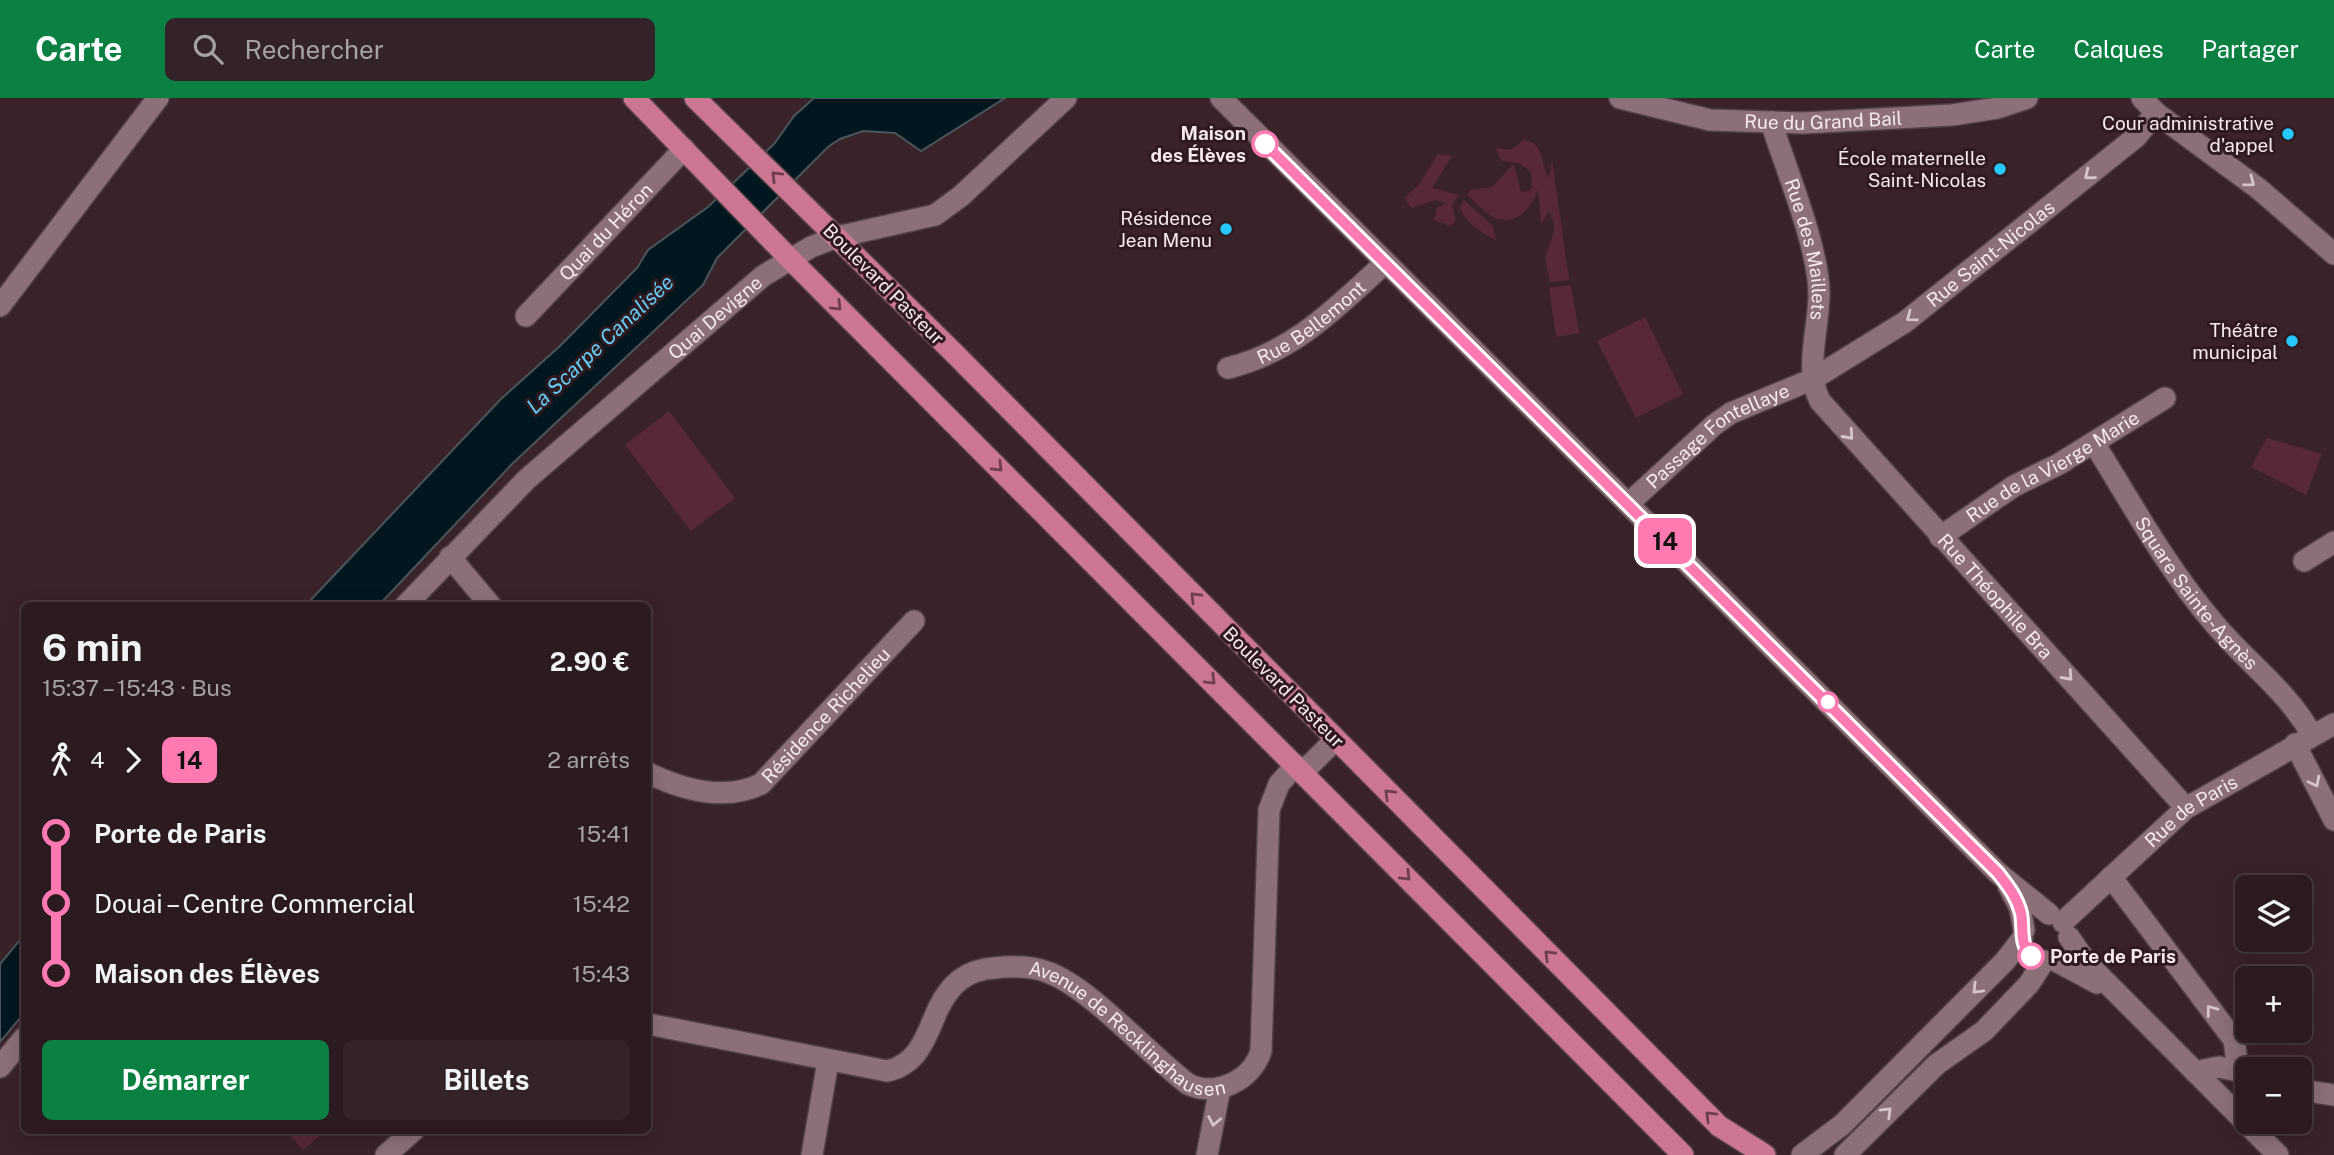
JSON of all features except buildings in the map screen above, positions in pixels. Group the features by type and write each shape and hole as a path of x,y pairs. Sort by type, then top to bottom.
{"main road":[{"path":"634,98 767,236 1683,1155"},
{"name":"Boulevard Pasteur","path":"695,98 837,237 1719,1126 1765,1155"}],"street":[{"path":"0,306 158,98"},
{"name":"Quai Devigne","path":"409,602 450,557 554,455 690,336 789,258 837,237 920,220 948,207 1066,98"},
{"path":"1221,98 1998,873 2060,924 2082,958 2278,1155"},
{"name":"Rue du Grand Bail","path":"1620,98 1696,117 1771,122 1937,107 1979,111 2027,98"},
{"path":"2149,105 2259,189 2334,254"},
{"name":"Rue Saint-Nicolas","path":"1813,379 1920,310 2136,137 2149,105"},
{"name":"Rue des Maillets","path":"1771,122 1817,271 1819,302 1813,379"},
{"name":"Quai du Héron","path":"526,316 684,149"},
{"name":"Rue Bellemont","path":"1228,368 1260,359 1293,342 1330,314 1385,262"},
{"name":"Passage Fontellaye","path":"1628,504 1723,419 1742,407 1813,379"},
{"name":"Rue Théophile Bra","path":"1813,379 1815,392 1827,411 2186,808"},
{"name":"Rue de la Vierge Marie","path":"1940,537 2014,486 2059,464 2165,398"},
{"name":"Square Sainte-Agnès","path":"2094,443 2169,564 2213,623 2298,710 2303,739 2334,820"},
{"path":"2304,561 2334,542"},
{"path":"450,557 488,602"},
{"name":"Résidence Richelieu","path":"651,774 711,794 735,793 761,783 914,621"},
{"name":"Rue de Paris","path":"2060,924 2186,808 2303,739 2334,724"},
{"name":"Avenue de Recklinghausen","path":"651,1025 887,1071 906,1065 919,1050 943,999 955,983 975,971 1022,967 1045,971 1068,982 1188,1084 1204,1090 1220,1088 1254,1067 1261,1051 1269,810 1279,784 1335,740"},
{"path":"1998,873 2015,896 2023,935 2031,956 2050,961 2119,997"},
{"path":"2111,877 2234,1040 2238,1057"},
{"path":"1802,1155 1843,1124 2005,961 2033,918 2060,924"},
{"path":"1844,1155 1937,1064 1984,1031 2050,961 2064,952 2060,924"},
{"path":"0,1067 21,1042"},
{"path":"812,1155 828,1061"},
{"path":"2194,1072 2219,1068 2235,1071"},
{"path":"1207,1155 1220,1088"},
{"path":"2312,1092 2334,1095"},
{"path":"386,1155 410,1134"}],"shaded area":[{"path":"1524,140 1539,149 1549,178 1552,159 1569,280 1550,282 1546,257 1554,233 1554,223 1549,211 1541,224 1538,189 1524,212 1505,220 1490,215 1467,195 1470,190 1492,187 1514,164 1521,192 1529,191 1532,187 1531,172 1519,163 1502,161 1495,148 1511,150"},
{"path":"1438,154 1452,156 1432,188 1459,195 1452,205 1456,221 1450,226 1434,220 1437,208 1446,203 1435,200 1412,208 1404,198 1418,186"},
{"path":"1464,200 1493,226 1496,240 1480,231 1465,217 1460,206"},
{"path":"1571,285 1579,333 1556,337 1549,288"},
{"path":"1645,317 1683,394 1636,418 1597,341"},
{"path":"669,411 735,498 691,531 625,445"},
{"path":"2267,438 2322,454 2306,495 2251,467"},
{"path":"289,1134 322,1134 303,1150"}],"water":[{"name":"La Scarpe Canalisée","path":"814,98 1005,98 921,151 895,133 863,131 829,146 717,258 703,285 512,464 382,602 309,602 501,399 560,346 637,268 648,250 708,207 774,144 794,116"},
{"path":"21,939 21,1017 0,1042 0,964"}],"bus line":[{"name":"14","path":"1265,144 1998,873 2012,890 2020,908 2024,930 2022,939 2031,956"}],"place":[{"name":"Cour administrative d'appel","path":"2288,134"},
{"name":"Maison des Élèves","path":"1265,144"},
{"name":"École maternelle Saint-Nicolas","path":"2000,169"},
{"name":"Résidence Jean Menu","path":"1226,229"},
{"name":"Théâtre municipal","path":"2292,341"},
{"name":"Porte de Paris","path":"2031,956"}]}
